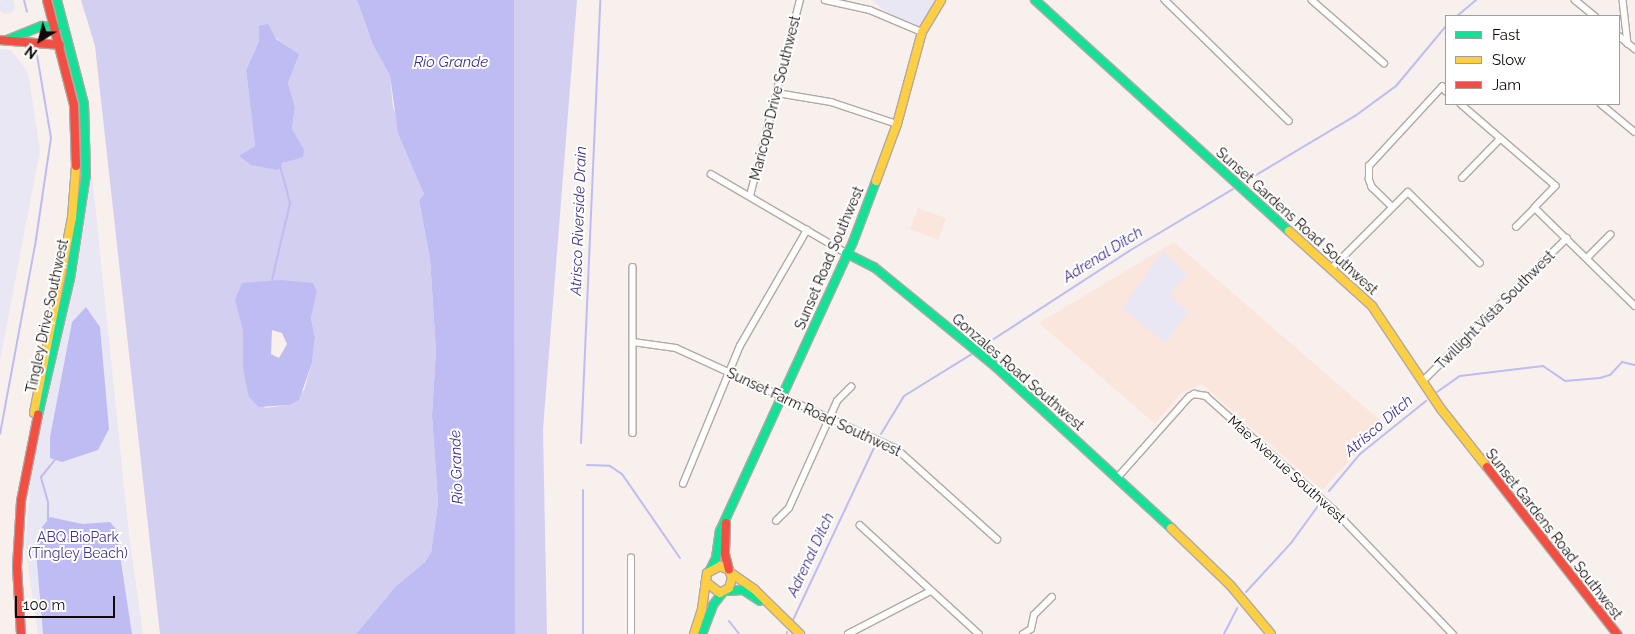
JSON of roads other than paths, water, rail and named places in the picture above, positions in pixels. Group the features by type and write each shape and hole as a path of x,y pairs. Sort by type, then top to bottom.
{"street":[{"name":"Tingley Drive Southwest","path":"34,430 34,414 72,218 76,175 74,105 47,0"},
{"name":"Tingley Drive Southwest","path":"21,634 17,589 19,527 34,430 70,279 86,175 84,104 57,0"},
{"name":"Maricopa Drive Southwest","path":"750,196 800,0"},
{"path":"825,0 870,10 922,32"},
{"name":"Sunset Road Southwest","path":"710,570 716,558 720,531 846,254 897,124 922,32 940,0"},
{"name":"Sunset Gardens Road Southwest","path":"1035,0 1372,306 1441,409 1617,634"},
{"path":"1165,0 1289,121"},
{"path":"1312,0 1384,63"},
{"path":"1575,0 1594,15"},
{"path":"1623,0 1628,44"},
{"path":"3,40 42,26 66,29"},
{"path":"1620,37 1635,49"},
{"path":"3,40 60,45"},
{"path":"1392,207 1372,188 1368,180 1369,166 1444,89"},
{"path":"777,93 831,102 897,124"},
{"path":"1462,105 1556,186 1516,227"},
{"path":"1602,105 1635,132"},
{"path":"1462,178 1500,139"},
{"name":"Gonzales Road Southwest","path":"711,174 846,254 874,267 966,341 1118,477 1231,586 1254,611 1271,634"},
{"path":"1332,268 1408,192 1480,263"},
{"path":"1536,208 1635,306"},
{"path":"684,484 740,346 807,230"},
{"path":"1587,258 1610,235"},
{"name":"Twillight Vista Southwest","path":"1423,384 1567,238"},
{"path":"633,267 633,433"},
{"name":"Sunset Farm Road Southwest","path":"633,342 676,348 829,417 907,455 997,539"},
{"path":"776,521 788,508 840,397 851,387"},
{"name":"Mae Avenue Southwest","path":"1118,477 1186,400 1199,394 1334,510 1453,634"},
{"name":"Sunset Road Southwest","path":"726,521 725,554 729,571"},
{"path":"860,525 979,634"},
{"path":"631,558 631,634"},
{"path":"694,634 710,570 720,566 755,590 800,634"},
{"path":"702,634 713,605 732,583 729,571"},
{"path":"706,582 712,591 747,591 777,612"},
{"path":"848,634 931,591"},
{"path":"1023,634 1034,632 1034,614 1052,597"}],"water":[{"name":"Rio Grande","path":"357,0 514,0 515,634 356,634 396,586 425,562 431,553 438,503 432,415 436,351 430,259 419,201 424,194 398,133 390,76 373,45"},
{"path":"268,24 276,39 299,54 288,83 295,107 292,129 304,149 303,157 283,163 278,170 251,165 239,156 255,146 246,70 259,41 259,26"},
{"path":"281,280 313,283 317,292 311,318 315,338 312,363 299,400 289,405 259,407 249,397 243,369 243,330 235,300 242,283","holes":["272,330 282,333 287,344 279,358 271,354"]},
{"path":"86,307 100,327 109,429 98,450 62,462 50,458 50,437 72,322"},
{"path":"50,517 82,524 110,522 116,529 132,634 43,634 36,551 42,527"}],"waterway":[{"path":"24,0 27,12"},
{"name":"Atrisco Riverside Drain","path":"581,443 600,0"},
{"name":"Adrenal Ditch","path":"1458,15 1476,0"},
{"name":"Adrenal Ditch","path":"1246,181 1355,116 1396,86 1445,27"},
{"path":"0,434 35,246 51,138 37,55"},
{"path":"272,280 290,203 280,166"},
{"name":"Adrenal Ditch","path":"986,344 1129,251 1233,189"},
{"name":"Adrenal Ditch","path":"881,434 904,396 972,354"},
{"name":"Atrisco Ditch","path":"1437,392 1460,376 1543,366 1565,381 1600,378 1610,375 1622,362 1635,365"},
{"name":"Atrisco Ditch","path":"1329,491 1360,454 1426,401"},
{"name":"Adrenal Ditch","path":"793,620 875,446"},
{"path":"48,519 48,502 41,477 55,460"},
{"path":"587,465 610,466 622,474 680,558"},
{"name":"Atrisco Riverside Drain","path":"583,490 583,634"},
{"name":"Atrisco Ditch","path":"1246,592 1291,543 1318,506"},
{"name":"Atrisco Ditch","path":"1224,634 1237,608"},
{"path":"729,621 739,634"}],"park label":[{"name":"ABQ BioPark (Tingley Beach)","path":"78,546"}]}
